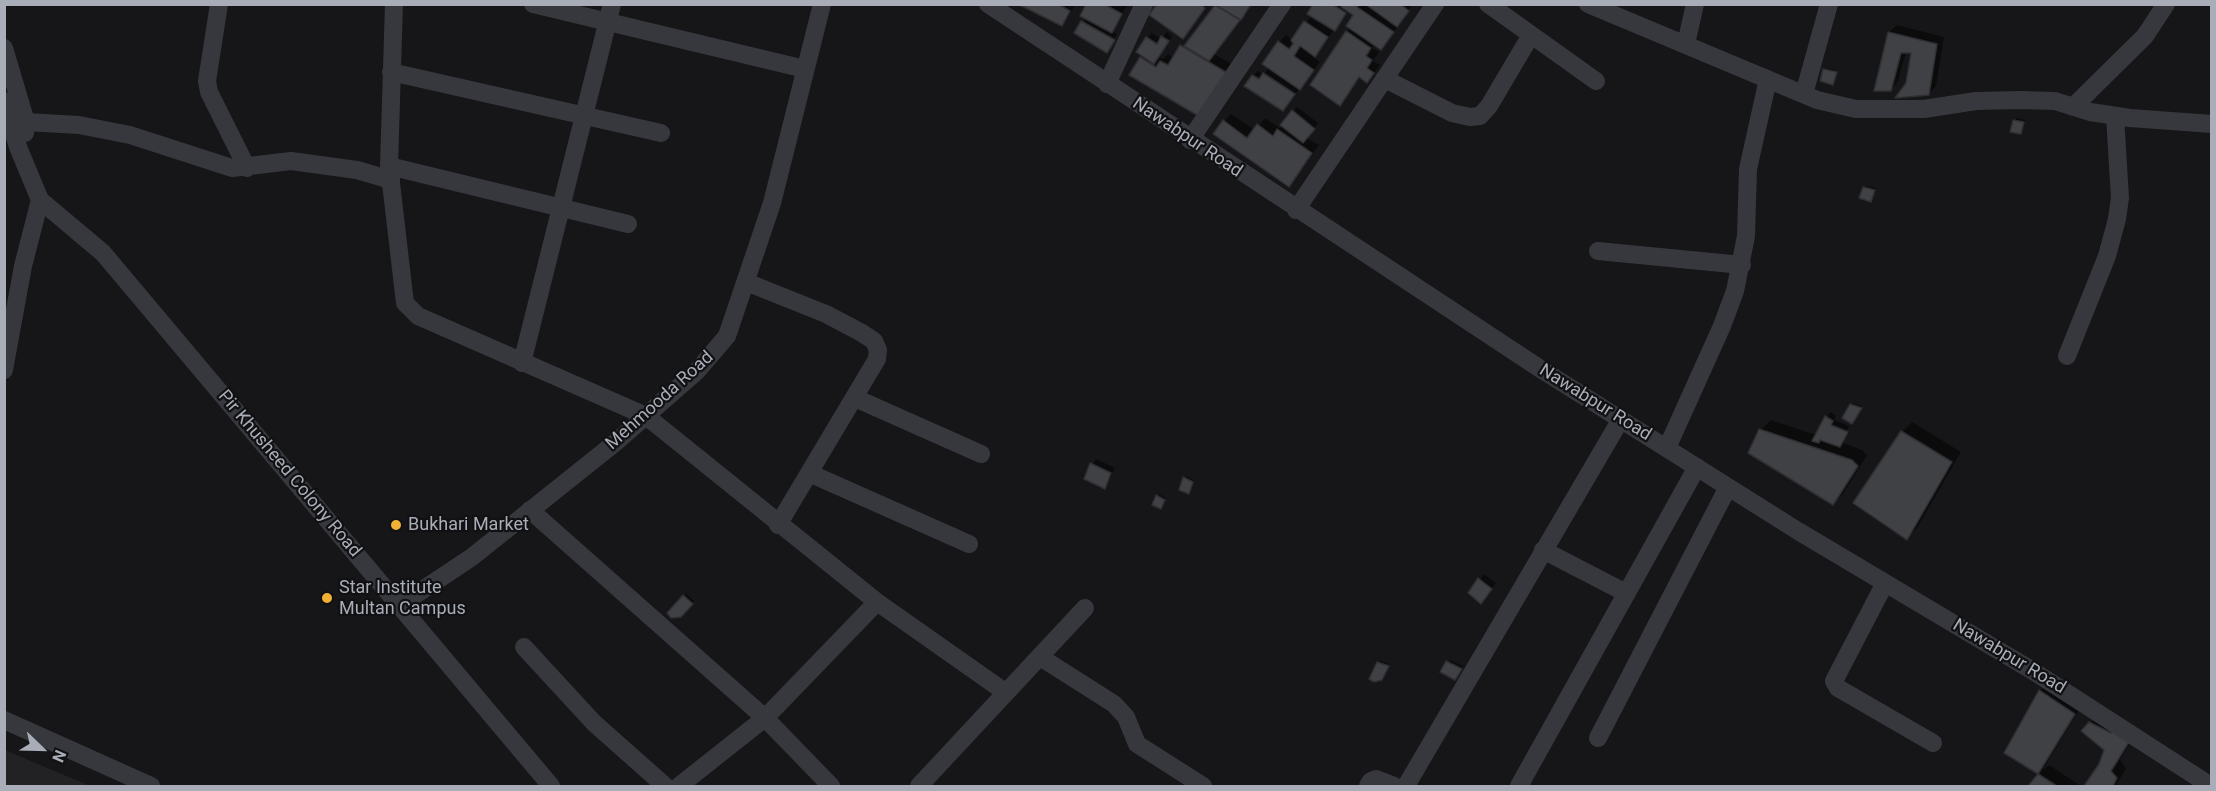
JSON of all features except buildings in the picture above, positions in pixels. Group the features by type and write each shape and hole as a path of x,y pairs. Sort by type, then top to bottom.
{"street":[{"path":"219,4 207,81 209,92 247,168"},
{"path":"394,4 390,173 405,303 418,316 646,416 777,525 877,602 1005,692"},
{"path":"533,4 610,13 805,69"},
{"name":"Mehmooda Road","path":"400,605 472,557 646,416 697,371 727,336 772,203 822,4"},
{"name":"Nawabpur Road","path":"988,4 1296,210 1621,419 1728,487 2033,671 2211,786"},
{"path":"1107,84 1144,4"},
{"path":"1190,140 1282,4"},
{"path":"1296,210 1435,4"},
{"path":"1488,4 1596,81"},
{"path":"1588,4 1804,94 1856,109 1924,109 1976,101 2021,100 2055,102 2115,116 2211,124"},
{"path":"1686,44 1695,4"},
{"path":"1804,94 1829,4"},
{"path":"2073,107 2145,36 2166,4"},
{"path":"522,363 610,13"},
{"path":"1385,79 1452,113 1470,117 1480,116 1489,106 1531,35"},
{"path":"4,48 26,122 25,137 11,147"},
{"path":"391,72 662,133"},
{"path":"1667,448 1722,326 1742,265 1746,236 1748,169 1768,79"},
{"path":"4,101 11,147 40,201 23,267 4,370"},
{"path":"2067,356 2108,256 2117,219 2120,198 2115,116"},
{"path":"26,122 79,125 130,135 232,168 247,168 268,162 324,164 390,173 628,224"},
{"name":"Pir Khusheed Colony Road","path":"40,201 103,253 551,786"},
{"path":"1598,251 1742,265"},
{"path":"746,282 826,314 874,341 878,359 777,525"},
{"path":"855,398 981,454"},
{"path":"1406,786 1621,419"},
{"path":"1519,786 1697,467"},
{"path":"809,473 969,544"},
{"path":"1598,738 1728,487"},
{"path":"530,510 765,718 831,786"},
{"path":"1543,550 1626,593"},
{"path":"1885,583 1833,681 1838,688 1933,743"},
{"path":"679,786 765,718 877,602"},
{"path":"919,786 1085,608"},
{"path":"524,647 594,723 665,786"},
{"path":"1040,657 1114,704 1126,717 1137,744 1203,786"},
{"path":"4,720 152,786"},
{"path":"1368,786 1376,779 1394,786"}],"shaded area":[{"path":"5,750 90,786 5,786"}],"place":[{"name":"Bukhari Market","path":"396,525"},
{"name":"Star Institute Multan Campus","path":"327,598"}]}
